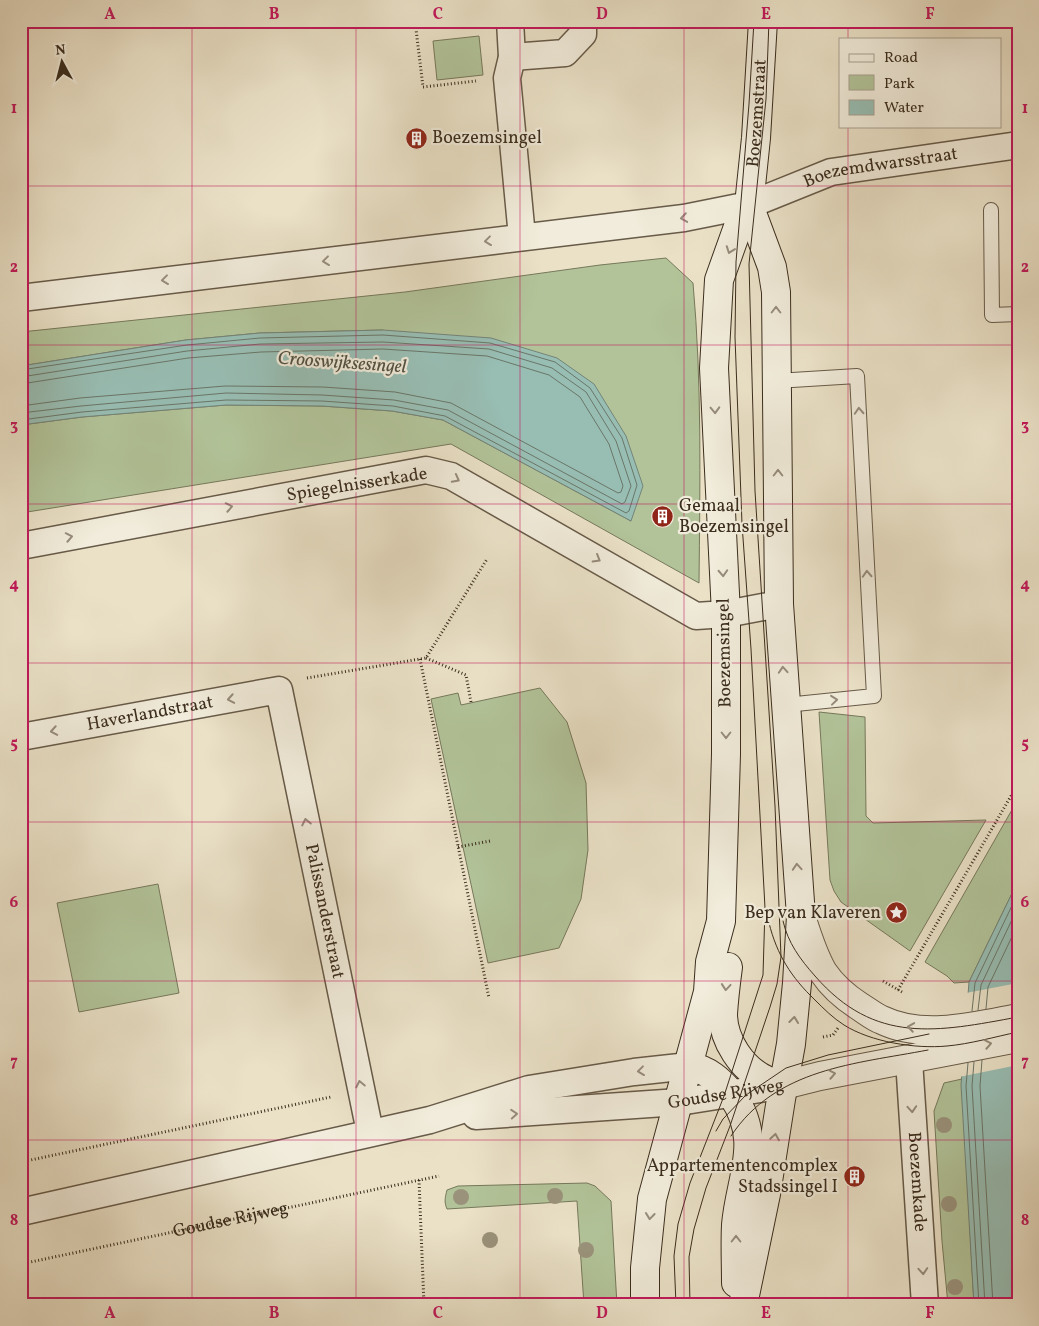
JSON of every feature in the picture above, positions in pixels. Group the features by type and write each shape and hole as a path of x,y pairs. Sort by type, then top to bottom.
{"main road":[{"name":"Boezemstraat","path":"749,205 756,138 763,21"},
{"path":"743,1305 766,1194 784,1085 795,1010 801,916 779,604 776,292 772,267 749,205"},
{"name":"Boezemsingel","path":"645,1305 645,1268 652,1199 708,992 710,962 721,921 726,754 726,614 718,484 714,358 719,280 739,224 749,205"},
{"name":"Goudse Rijweg","path":"801,916 811,947 831,983 852,1002 883,1021 896,1025 936,1030 959,1039 1018,1038"},
{"path":"721,921 728,965 723,1014 728,1038 749,1068 766,1080 784,1085"},
{"name":"Goudse Rijweg","path":"784,1085 820,1076 909,1060 959,1039 1018,1018"},
{"path":"689,1066 701,1068 724,1085 743,1116 749,1140 736,1225 736,1305"}],"street":[{"path":"510,21 509,67 522,237"},
{"path":"509,67 565,53 583,34 583,21"},
{"name":"Boezemdwarsstraat","path":"749,205 831,172 1018,144"},
{"path":"21,298 684,218 749,205"},
{"name":"Spiegelnisserkade","path":"21,546 426,470 451,476 696,616 726,614 779,604"},
{"name":"Haverlandstraat","path":"21,737 279,690"},
{"name":"Palissanderstraat","path":"279,690 370,1132"},
{"name":"Boezemkade","path":"909,1060 925,1305"},
{"name":"Goudse Rijweg","path":"21,1212 430,1120 529,1089 634,1072 689,1066"},
{"name":"Goudse Rijweg","path":"430,1120 679,1102 784,1085"}],"lane":[{"path":"991,210 992,315 1018,314"},
{"path":"776,381 857,376 874,696 786,705"}],"path":[{"path":"415,21 423,87 509,67"},
{"path":"426,658 487,559"},
{"path":"279,690 309,677 426,658 466,675 471,702"},
{"path":"420,659 489,998"},
{"path":"898,990 1018,784"},
{"path":"458,847 490,841"},
{"path":"875,977 906,994"},
{"path":"21,1162 361,1091"},
{"name":"Goudse Rijweg","path":"21,1264 439,1176"},
{"path":"419,1180 424,1305"}],"green space":[{"path":"479,36 483,75 437,80 433,41"},
{"path":"666,258 693,283 699,396 699,583 451,444 21,513 21,425 82,417 226,405 322,406 392,411 443,420 631,521 383,330 260,333 186,340 21,366 21,332 405,292 600,265"},
{"path":"540,688 567,722 586,783 588,850 581,899 559,948 488,963 431,699 458,693 461,705"},
{"path":"819,712 865,717 866,816 873,823 986,820 910,951 841,902 834,891 830,880"},
{"path":"1017,801 1018,881 969,982 954,983 947,976 925,962"},
{"path":"158,884 179,993 79,1012 57,903"},
{"path":"962,1079 974,1305 948,1305 934,1111 944,1083"},
{"path":"587,1183 595,1186 611,1201 617,1305 584,1305 577,1201 447,1209 445,1204 447,1190 458,1186"}],"water":[{"name":"Crooswijksesingel","path":"383,330 491,338 557,358 594,384 626,436 643,486 631,521 443,420 392,411 322,406 226,405 82,417 21,425 21,366 186,340 260,333"},
{"path":"1018,881 1018,1305 974,1305 961,1085 969,982"}],"pier":[{"path":"1018,983 1018,1065 959,1077 966,993"}],"tram line":[{"path":"676,1305 674,1256 678,1224 690,1183 724,1096 763,975 765,908 751,649 742,524 735,337 736,262 754,21"},
{"path":"690,1305 689,1257 694,1229 706,1188 730,1126 770,1007 777,984 781,957 775,806 755,491 749,264 766,99 769,21"},
{"path":"783,921 791,944 815,976 838,998 861,1014 884,1023 909,1028 934,1029 961,1027 1018,1017"},
{"path":"769,923 776,945 786,965 799,983 832,1016 855,1031 894,1043 934,1047 964,1044 1018,1032"},
{"path":"716,1131 723,1119 746,1095 786,1068 828,1055 929,1034"},
{"path":"731,1136 749,1113 770,1096 794,1083 845,1065 928,1050"}],"place":[{"name":"Boezemsingel","path":"416,138"},
{"name":"Gemaal Boezemsingel","path":"663,516"},
{"name":"Bep van Klaveren","path":"897,913"},
{"name":"Appartementencomplex Stadssingel I","path":"854,1176"}]}
